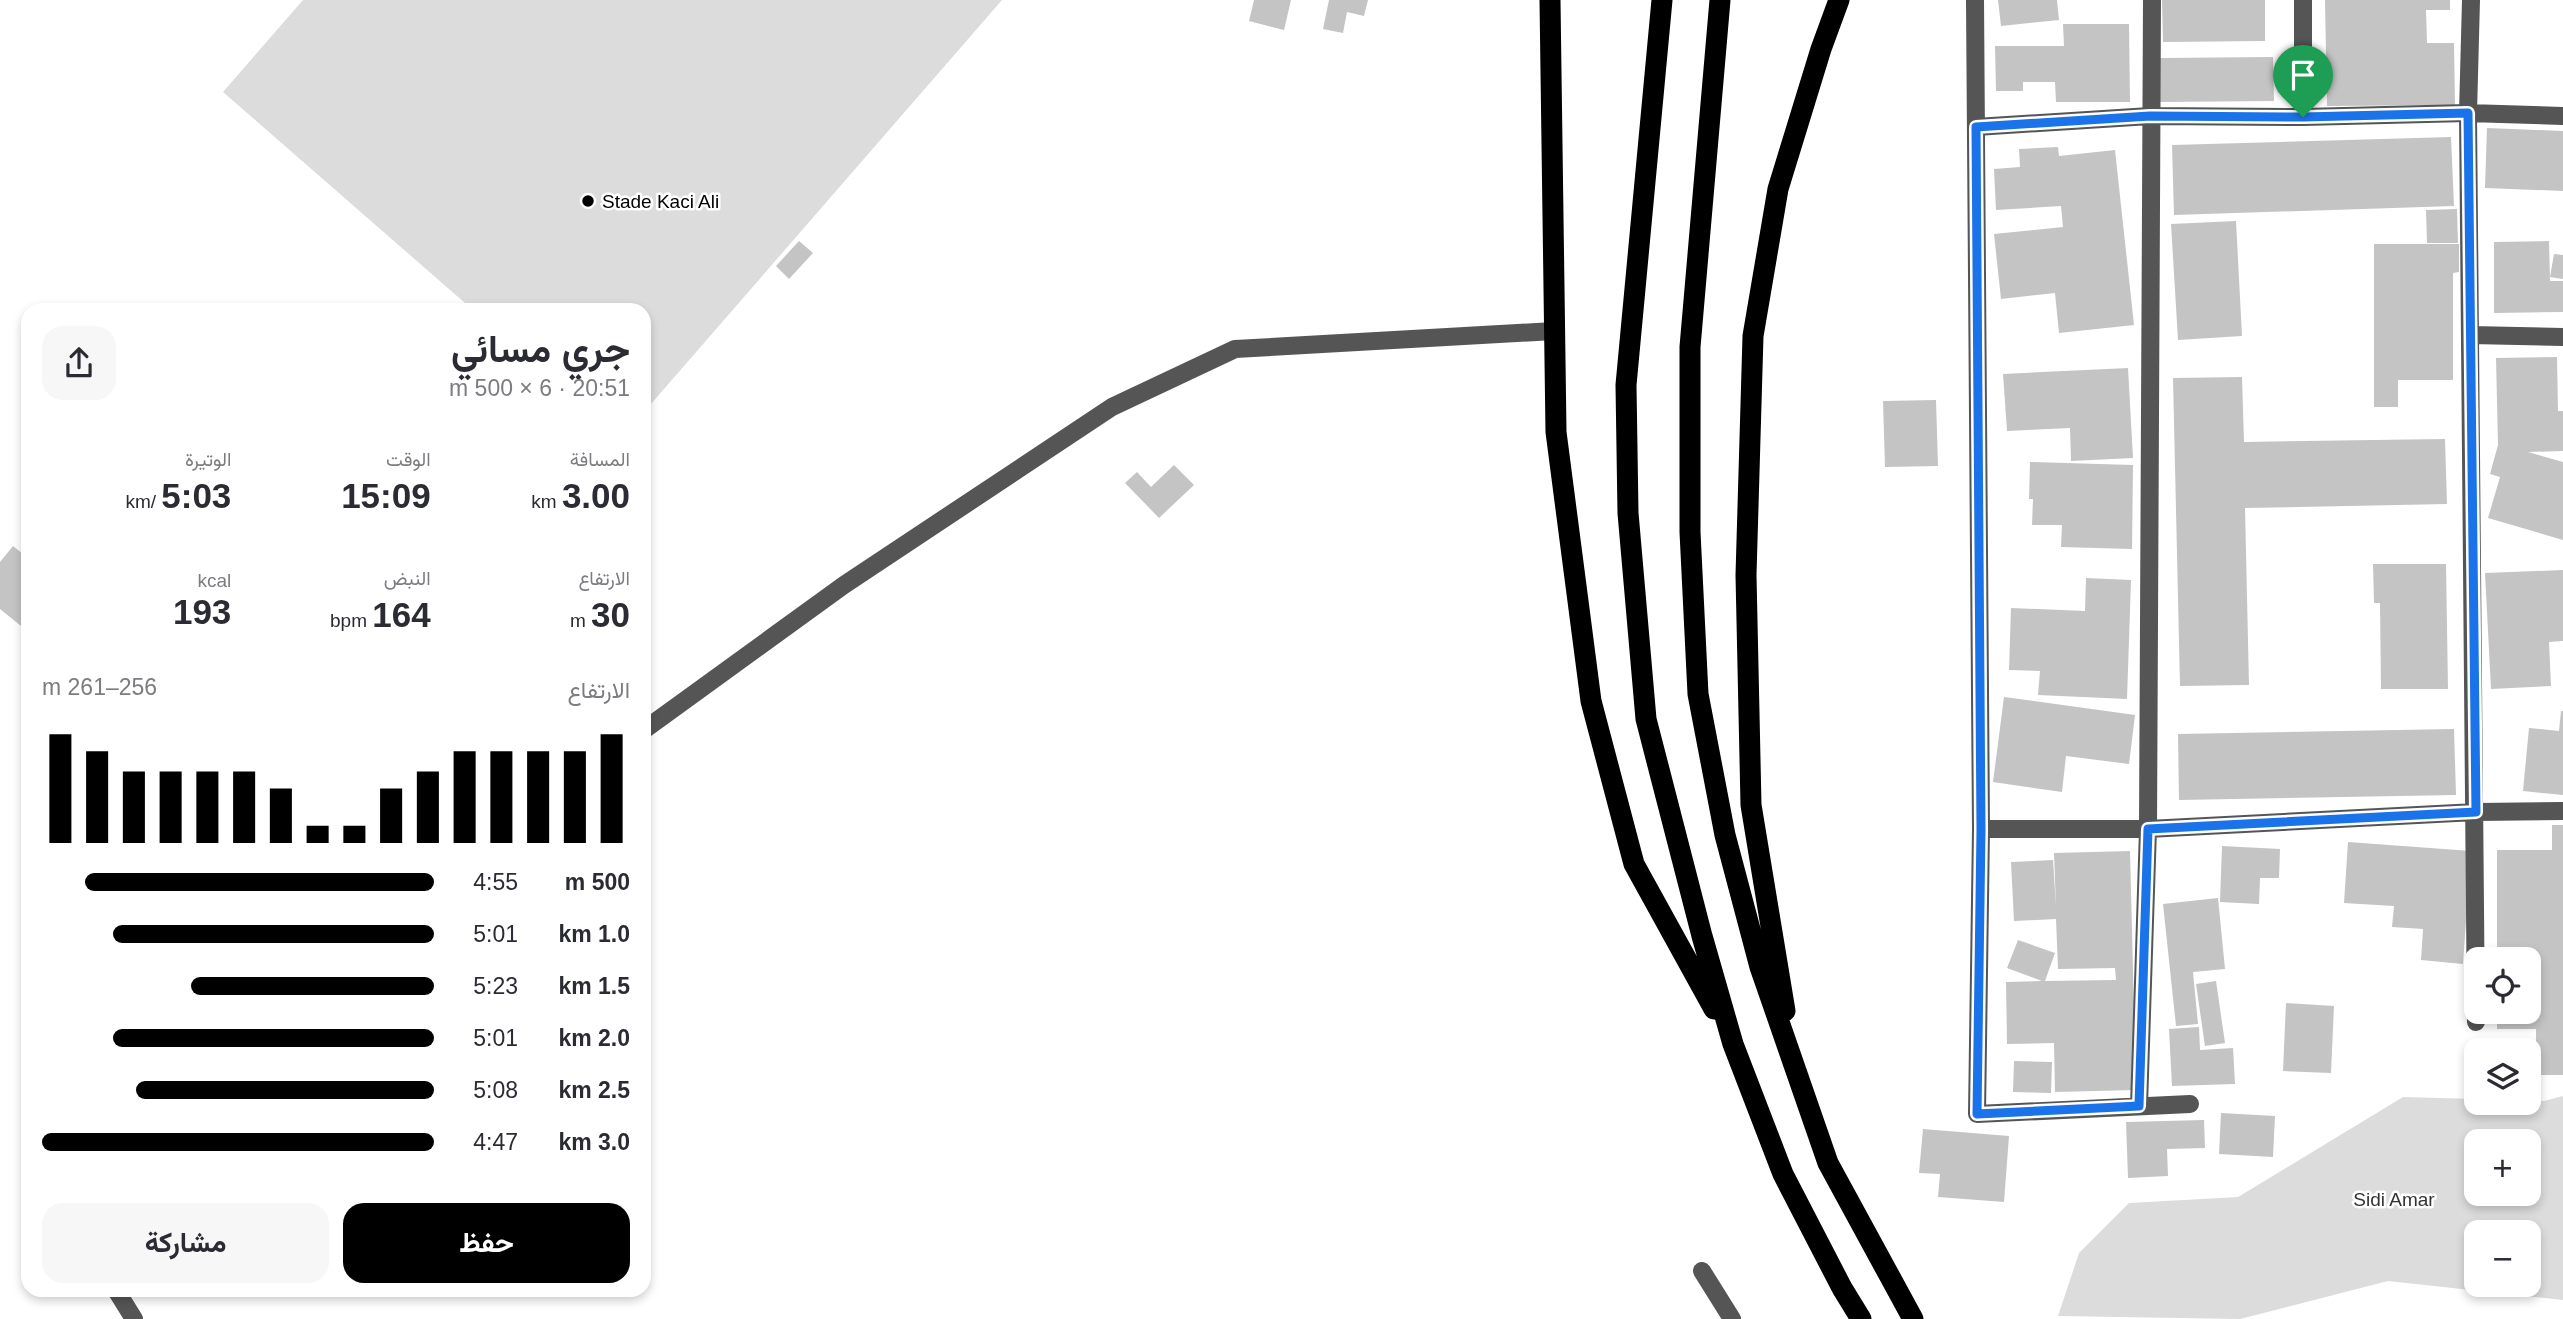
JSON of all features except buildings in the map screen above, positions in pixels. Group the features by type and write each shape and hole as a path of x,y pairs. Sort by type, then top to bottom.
{"highway":[{"path":"1550,0 1556,432 1591,701 1634,864 1733,1044"},
{"path":"1662,0 1626,384 1628,513 1646,719 1733,1044 1783,1174 1842,1289 1861,1319"},
{"path":"1720,0 1690,347 1690,531 1698,694 1725,835 1760,967 1828,1163 1913,1319"},
{"path":"1795,1068 1751,804 1746,575 1752,336 1778,189 1839,0"}],"street":[{"path":"1975,0 1981,830 1977,1114 2190,1104"},
{"path":"2139,1106 2148,829 2152,0"},
{"path":"2303,0 2303,117"},
{"path":"2471,0 2468,113 2476,947"},
{"path":"1976,127 2150,116 2303,117 2468,113 2563,116"},
{"path":"651,725 844,585 1112,407 1235,349 1554,331"},
{"path":"2471,335 2563,337"},
{"path":"1981,830 2148,829 2476,812 2563,811"},
{"path":"1702,1271 1732,1319"},
{"path":"120,1297 134,1319"}],"green space":[{"name":"Stade Kaci Ali","path":"303,0 1002,0 651,404 651,303 465,303 223,92"},
{"name":"Sidi Amar","path":"2563,1096 2563,1300 2535,1297 2541,1297 2541,1220 2464,1220 2464,1289 2388,1281 2240,1319 2058,1316 2079,1253 2129,1203 2238,1197 2403,1097 2464,1099 2464,1115 2541,1115 2541,1101"}],"place":[{"name":"Stade Kaci Ali","path":"588,201"}],"route":[{"path":"2468,113 2476,812 2148,829 2139,1106 1977,1114 1981,830 1976,127 2150,116 2303,117 2468,113"}]}
